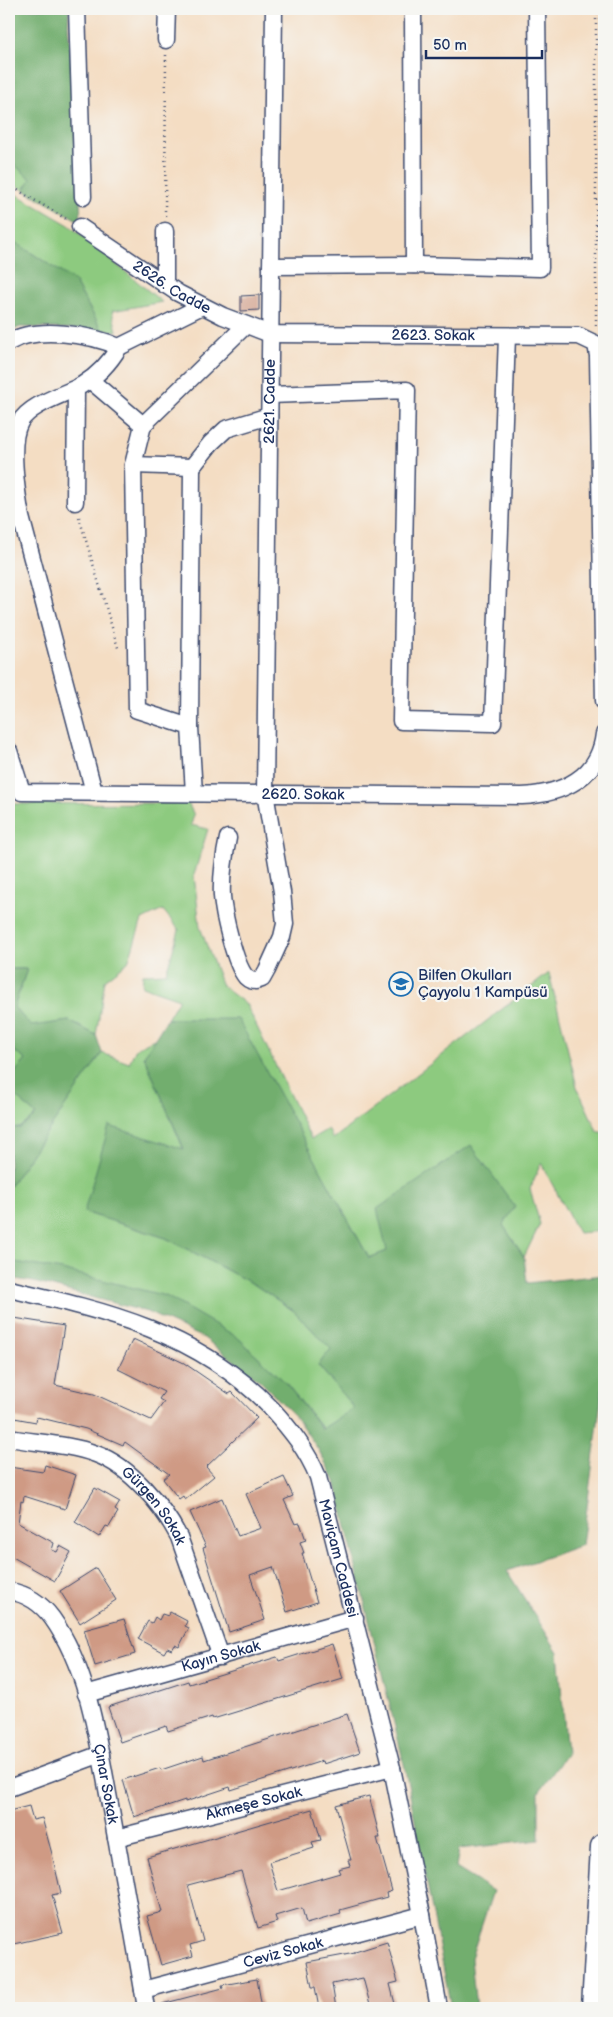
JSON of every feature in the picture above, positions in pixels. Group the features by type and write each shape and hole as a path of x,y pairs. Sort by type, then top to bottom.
{"highway":[{"path":"595,2008 604,1847"}],"street":[{"path":"77,9 84,197"},
{"path":"166,9 166,40"},
{"name":"2621. Cadde","path":"228,838 223,868 222,895 224,913 234,949 244,973 248,979 256,981 262,979 270,965 282,937 285,924 282,892 265,793 274,9"},
{"path":"413,9 414,265"},
{"path":"271,266 414,265 540,268 537,9"},
{"name":"2626. Cadde","path":"80,227 165,285 202,306 270,334"},
{"path":"165,231 165,285"},
{"path":"94,792 22,517 15,473 17,430 24,417 38,407 90,380 106,365 119,347 202,306"},
{"path":"190,727 137,710 133,465 143,425 246,325"},
{"path":"9,342 27,334 46,334 87,338 119,347"},
{"name":"2623. Sokak","path":"270,334 579,336 596,344"},
{"path":"270,395 407,390 401,721 493,723 507,336"},
{"path":"596,344 598,356 604,701"},
{"path":"90,380 143,425"},
{"path":"75,502 76,388"},
{"path":"194,793 190,727 192,467 211,443 226,429 269,416"},
{"path":"133,465 192,467"},
{"name":"2620. Sokak","path":"9,750 22,792 531,796 562,788 587,773 597,760 604,741"},
{"name":"Maviçam Caddesi","path":"9,1289 97,1310 133,1321 197,1350 217,1362 263,1401 301,1443 311,1459 318,1477 355,1618 392,1768 439,2008"},
{"name":"Gürgen Sokak","path":"9,1438 96,1454 123,1470 147,1492 170,1520 179,1537 221,1656"},
{"name":"Çınar Sokak","path":"9,1591 28,1596 53,1619 72,1655 86,1694 101,1754 146,2008"},
{"name":"Kayın Sokak","path":"86,1694 355,1618"},
{"path":"9,1788 101,1754"},
{"name":"Akmeşe Sokak","path":"116,1838 392,1768"},
{"name":"Ceviz Sokak","path":"143,1990 422,1915"}],"path":[{"path":"596,9 596,344"},
{"path":"165,231 166,40"},
{"path":"9,185 80,227"},
{"path":"75,502 120,653"}],"green space":[{"path":"9,9 69,9 68,26 76,102 81,222 24,190 31,179 9,160"},
{"path":"9,160 32,179 24,190 9,181"},
{"path":"9,190 69,225 162,302 112,311 117,331 102,330 74,281 9,238"},
{"path":"9,238 74,281 102,330 20,327 9,332"},
{"path":"188,803 194,815 191,825 208,829 194,875 200,927 222,986 246,1004 311,1139 328,1129 333,1139 549,973 577,1087 597,1131 604,1133 604,1231 578,1233 541,1163 530,1189 540,1224 524,1257 503,1225 387,1251 369,1258 238,1020 167,1019 179,999 142,986 143,974 166,973 179,930 163,910 142,920 128,962 105,980 96,1035 69,1021 31,1027 14,1007 27,969 9,969 9,804"},
{"path":"9,969 27,969 14,1007 31,1026 69,1021 96,1035 102,1053 9,1187 9,1128 20,1128 36,1115 9,1090 9,1079 26,1060 9,1047"},
{"path":"167,1019 238,1019 369,1258 387,1251 377,1209 471,1145 515,1207 503,1225 524,1257 527,1283 604,1275 604,1377 582,1545 507,1571 558,1652 567,1753 539,1792 539,1840 459,1849 456,1868 493,1891 471,1958 476,2008 451,2008 404,1764 335,1481 318,1449 295,1416 259,1380 204,1338 147,1312 34,1282 9,1278 9,1261 62,1270 166,1296 237,1337 285,1382 322,1429 354,1408 318,1365 331,1349 294,1311 255,1285 166,1238 84,1212 109,1126 184,1149 144,1056"},
{"path":"156,1038 144,1056 184,1150 84,1212 166,1238 255,1285 294,1311 331,1349 318,1365 354,1408 323,1429 285,1382 237,1337 9,1261 9,1187 102,1053 129,1063 136,1048"},
{"path":"9,1047 26,1060 9,1079"},
{"path":"9,1090 36,1115 20,1128 9,1128"}],"building":[{"path":"259,295 259,310 241,311 241,296"},
{"path":"14,1318 64,1326 55,1385 94,1394 151,1420 164,1402 159,1399 164,1392 118,1369 133,1339 184,1363 229,1394 232,1392 257,1418 206,1467 214,1476 185,1500 183,1496 179,1499 163,1479 169,1474 125,1442 123,1445 86,1429 37,1417 36,1422 9,1417 9,1349"},
{"path":"45,1465 76,1475 65,1509 24,1496 23,1502 21,1501 18,1523 54,1543 52,1550 57,1552 60,1546 71,1552 55,1581 9,1555 9,1467 43,1472"},
{"path":"284,1477 293,1496 284,1500 295,1524 300,1523 306,1540 300,1542 317,1602 287,1612 273,1567 250,1575 265,1620 229,1632 203,1548 206,1547 190,1512 222,1498 238,1536 261,1528 246,1494"},
{"path":"95,1488 120,1502 115,1510 118,1512 109,1527 106,1526 99,1537 75,1522"},
{"path":"96,1568 116,1600 80,1623 60,1591"},
{"path":"170,1612 187,1621 185,1626 189,1628 179,1647 175,1645 172,1650 167,1648 164,1653 138,1639 148,1621 152,1623 155,1617 159,1620 162,1614 168,1616"},
{"path":"124,1619 135,1654 95,1666 84,1630"},
{"path":"332,1644 343,1679 213,1719 212,1717 168,1731 166,1726 120,1742 108,1707 188,1681 189,1684 277,1657 279,1661"},
{"path":"347,1714 360,1752 323,1764 322,1761 231,1790 230,1787 134,1817 123,1780 203,1756 204,1760"},
{"path":"369,1796 380,1838 377,1838 392,1891 386,1893 387,1897 340,1910 341,1914 306,1924 302,1908 275,1916 277,1922 258,1928 241,1871 188,1885 203,1941 190,1945 193,1956 161,1965 147,1916 162,1912 147,1857 312,1809 321,1840 312,1842 314,1848 269,1862 278,1891 340,1873 338,1869 350,1866 348,1860 351,1860 336,1805"},
{"path":"29,1806 33,1820 42,1818 52,1854 61,1893 52,1895 63,1933 9,1945 9,1811"},
{"path":"387,1942 398,1982 390,1984 396,2008 371,2008 363,1978 332,1984 336,2008 319,2008 307,1962 355,1953"},
{"path":"257,1979 262,2008 162,2008 162,2004 223,1988 222,1985"}],"place":[{"name":"Bilfen Okulları Çayyolu 1 Kampüsü","path":"401,984"}]}
